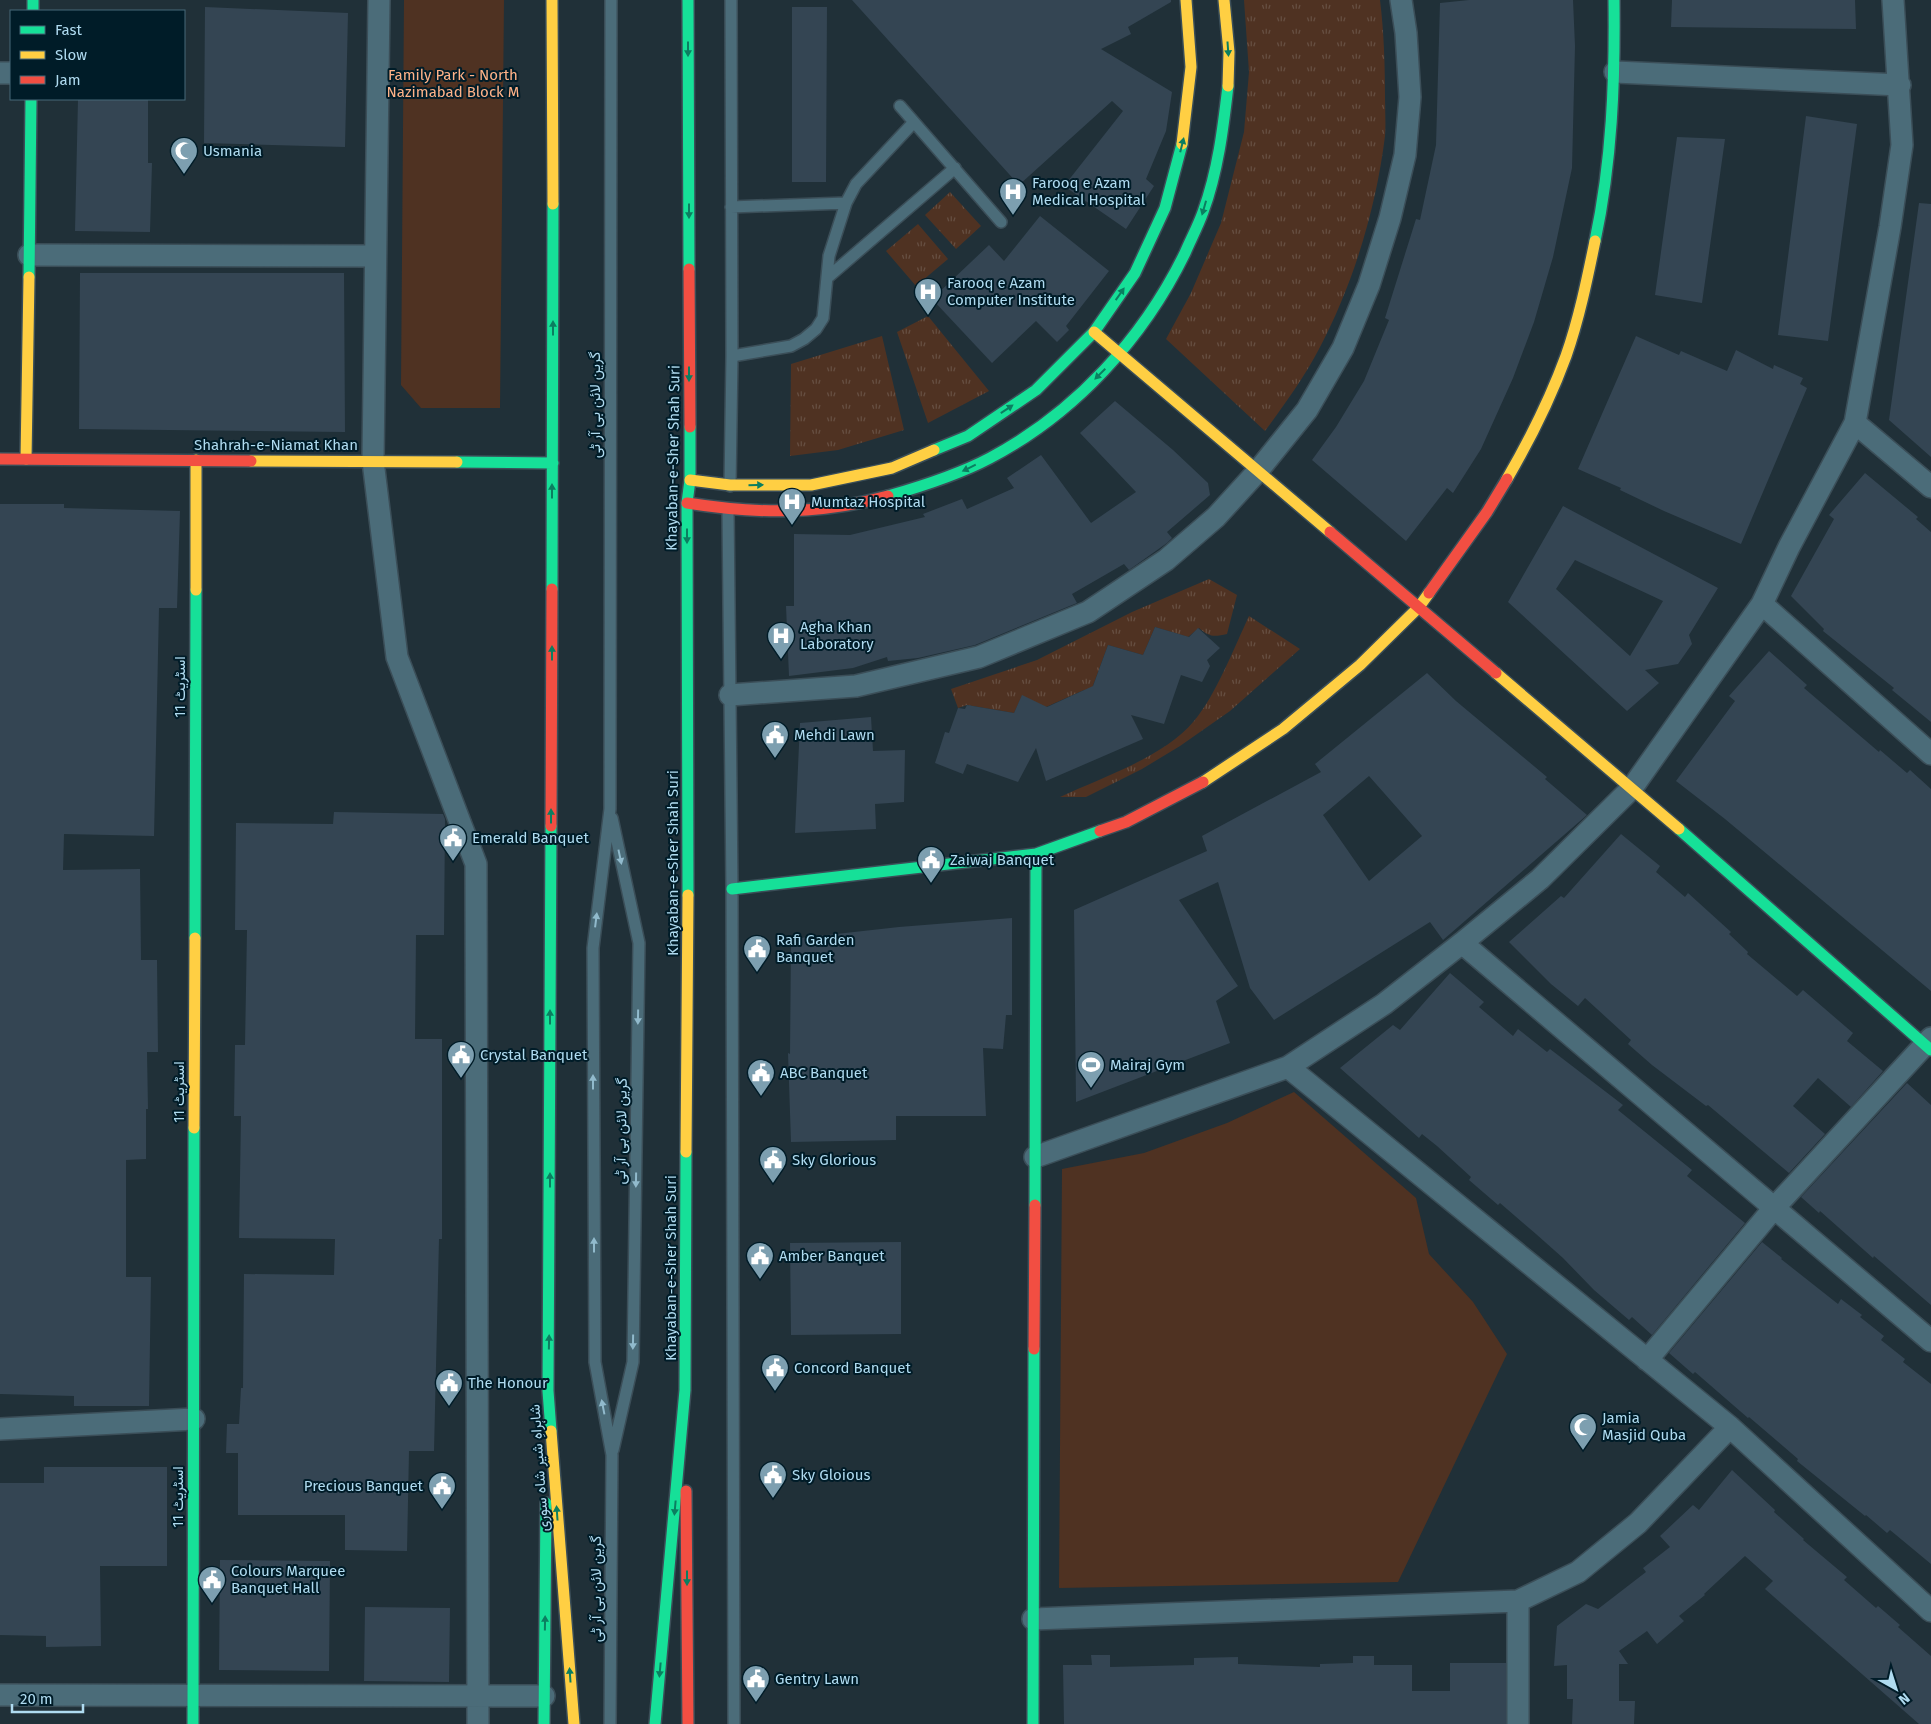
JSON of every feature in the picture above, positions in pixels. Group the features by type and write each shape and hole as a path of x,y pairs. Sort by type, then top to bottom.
{"street":[{"path":"379,0 373,461 398,657 476,864 478,1724"},
{"path":"548,1391 553,463 552,0"},
{"name":"Khayaban-e-Sher Shah Suri","path":"655,1724 685,1390 688,766 687,503 690,480 688,0"},
{"path":"690,480 730,486 811,484 892,468 968,436 1036,390 1094,332 1135,273 1165,208 1184,138 1191,67 1186,0"},
{"path":"687,503 728,510 802,512 874,502 944,480 1009,448 1068,406 1120,354 1166,291 1200,220 1221,145 1229,67 1224,0"},
{"path":"730,695 856,686 979,657 1088,612 1166,560 1216,517 1257,472 1307,410 1343,348 1369,284 1390,218 1405,155 1410,98 1402,0"},
{"path":"732,889 1036,854 1126,822 1208,779 1283,729 1360,665 1419,607 1487,512 1526,445 1566,356 1586,286 1602,209 1610,148 1615,72 1614,0"},
{"path":"1035,1157 1288,1067 1384,1004 1462,944 1540,879 1632,788 1762,604 1789,547 1855,423 1902,145 1894,0"},
{"path":"1615,72 1900,85"},
{"path":"26,459 31,100"},
{"path":"29,255 375,256"},
{"path":"1094,332 1632,788 1929,1044 1774,1208 1647,1360"},
{"path":"1855,423 1931,487"},
{"name":"Shahrah-e-Niamat Khan","path":"0,459 553,463"},
{"name":"اسٹریٹ 11","path":"192,1724 196,460"},
{"path":"1762,604 1931,754"},
{"path":"1033,1724 1036,854"},
{"path":"1462,944 1931,1341"},
{"path":"1288,1067 1730,1427 1931,1611"},
{"path":"685,1390 688,1724"},
{"name":"شاہراہِ شیر شاہ سوری","path":"544,1724 548,1391"},
{"name":"شاہراہِ شیر شاہ سوری","path":"548,1391 574,1724"},
{"path":"0,1429 194,1418"},
{"path":"1033,1619 1518,1600 1578,1572 1638,1523 1730,1427"},
{"path":"1518,1600 1518,1724"},
{"path":"0,1695 544,1696"}],"lane":[{"name":"گرین لائن بی آر ٹی","path":"610,1724 612,1454 595,1362 593,948 610,809 611,0"},
{"path":"731,0 732,356 728,510 732,889 734,1724"},
{"path":"900,106 1001,222"},
{"path":"732,356 791,346 804,339 816,329 823,318 830,256 846,203 856,184 914,122"},
{"path":"827,278 955,168"},
{"path":"731,207 846,203"},
{"name":"گرین لائن بی آر ٹی","path":"610,809 639,943 633,1362 612,1454"}],"green space":[{"name":"Family Park - North Nazimabad Block M","path":"404,0 504,0 500,408 421,408 401,385"},
{"path":"1244,0 1380,0 1384,49 1385,136 1376,191 1361,246 1342,299 1319,349 1300,381 1265,431 1166,339 1191,293 1221,223 1244,132 1249,72"},
{"path":"950,192 981,226 956,249 925,215"},
{"path":"918,224 948,259 916,286 886,251"},
{"path":"928,316 989,391 928,423 897,332"},
{"path":"882,336 904,430 838,450 790,456 791,364"},
{"path":"1209,579 1237,595 1227,634 1212,636 1199,628 1188,637 1155,627 1143,655 1108,645 1091,691 1084,690 1046,707 1022,696 1014,713 967,705 958,708 951,689 1037,660 1132,612"},
{"path":"1249,616 1300,649 1230,711 1180,746 1142,769 1086,797 1060,797 1150,756 1181,734 1194,721 1210,698"},
{"path":"1294,1092 1416,1198 1429,1254 1473,1302 1507,1354 1398,1582 1059,1588 1062,1169 1144,1153 1227,1123"}],"building":[{"path":"852,0 1171,0 1171,2 1128,27 1131,34 1101,49 1172,92 1166,131 1146,179 1154,186 1126,229 1064,186 1123,111 1112,101 1019,185"},
{"path":"1469,0 1573,0 1575,46 1572,168 1553,257 1534,322 1513,378 1481,449 1453,493 1447,488 1406,541 1312,460 1336,427 1364,381 1389,320 1385,318 1416,219 1420,220 1436,145 1440,3"},
{"path":"1672,0 1855,0 1856,29 1671,27"},
{"path":"205,7 348,13 345,147 204,143"},
{"path":"792,7 827,7 826,182 792,182"},
{"path":"78,100 148,100 148,163 152,163 150,232 75,231"},
{"path":"1806,116 1857,124 1828,341 1778,335"},
{"path":"1677,137 1725,139 1702,303 1655,295"},
{"path":"1919,203 1931,204 1931,457 1889,420"},
{"path":"1040,216 1109,271 1066,326 1069,330 1057,342 1036,321 992,363 932,299 989,245 1004,261"},
{"path":"80,273 344,273 345,432 79,429"},
{"path":"1636,336 1679,355 1681,351 1727,371 1736,350 1773,369 1774,365 1803,378 1800,384 1807,388 1741,544 1664,511 1620,490 1621,488 1578,469"},
{"path":"1115,401 1173,450 1208,483 1210,495 1167,532 1172,538 1167,543 1129,570 1124,564 1072,594 1077,603 975,645 918,658 888,661 887,657 853,668 789,676 786,606 794,606 794,534 850,535 925,517 923,514 962,499 967,509 1014,488 1007,478 1041,455 1091,523 1136,492 1080,433"},
{"path":"1865,473 1918,517 1916,519 1931,532 1931,722 1892,690 1894,688 1823,631 1824,629 1791,596 1834,519 1829,515"},
{"path":"0,504 64,504 64,508 180,511 177,608 159,608 154,836 64,834 63,870 140,869 141,960 157,960 158,1052 147,1052 148,1109 146,1109 146,1159 126,1160 126,1277 151,1277 149,1406 74,1406 74,1396 0,1394"},
{"path":"1563,506 1718,588 1689,635 1692,644 1678,664 1645,670 1659,683 1627,711 1508,602","holes":["1575,560 1663,601 1630,656 1556,589"]},
{"path":"1155,627 1189,637 1198,628 1220,648 1207,660 1210,666 1202,682 1181,675 1164,724 1131,715 1143,739 1046,781 1036,748 1018,782 967,764 963,774 935,763 945,732 949,733 958,708 965,709 967,705 1014,713 1022,695 1047,707 1093,686 1108,645 1143,655"},
{"path":"1769,651 1807,685 1804,688 1879,752 1880,750 1907,773 1910,770 1931,789 1931,991 1725,819 1676,781 1735,701 1729,696"},
{"path":"1427,673 1456,701 1547,777 1545,779 1587,815 1443,940 1430,922 1274,1020 1250,988 1218,882 1179,900 1238,986 1216,1001 1230,1043 1076,1102 1074,910 1207,851 1202,836 1321,772 1315,764","holes":["1369,776 1422,836 1369,881 1323,815"]},
{"path":"871,717 873,751 905,750 904,802 875,804 876,829 795,833 800,723"},
{"path":"334,812 443,814 445,819 444,935 416,935 415,1039 442,1039 442,1239 439,1239 434,1451 409,1451 407,1551 345,1550 345,1515 238,1515 238,1453 226,1453 227,1424 239,1424 241,1388 243,1388 244,1274 334,1275 335,1239 239,1238 241,1116 234,1116 235,1045 245,1045 247,930 235,930 236,823 333,824"},
{"path":"1621,834 1660,866 1656,872 1685,897 1688,893 1731,932 1729,934 1748,952 1747,954 1797,996 1803,990 1853,1033 1847,1041 1883,1071 1851,1107 1818,1078 1793,1106 1825,1134 1789,1173 1708,1105 1706,1106 1652,1065 1628,1044 1631,1040 1585,998 1578,1006 1551,984 1509,942 1561,896 1564,898"},
{"path":"1012,918 1012,1015 1006,1015 1003,1049 983,1048 986,1116 896,1116 896,1140 791,1142 788,1053 790,1054 791,939 899,927"},
{"path":"1450,973 1484,1002 1479,1007 1513,1036 1518,1029 1547,1052 1550,1049 1623,1105 1618,1110 1692,1170 1687,1176 1745,1223 1652,1335 1632,1317 1629,1320 1594,1290 1536,1234 1500,1203 1498,1205 1469,1180 1471,1177 1437,1146 1422,1134 1419,1138 1340,1068 1393,1025 1400,1030"},
{"path":"1907,1083 1931,1105 1931,1305 1801,1197"},
{"path":"901,1242 901,1334 791,1335 790,1243"},
{"path":"1762,1242 1838,1304 1841,1299 1862,1315 1860,1317 1884,1336 1881,1340 1905,1359 1903,1362 1931,1384 1931,1564 1890,1530 1887,1533 1865,1516 1797,1461 1798,1459 1695,1372 1693,1374 1669,1353"},
{"path":"44,1467 167,1467 167,1566 100,1566 101,1646 46,1647 46,1636 0,1635 0,1483 44,1483"},
{"path":"1732,1470 1775,1510 1774,1512 1803,1540 1847,1577 1844,1580 1876,1608 1878,1606 1900,1625 1898,1627 1931,1656 1931,1724 1919,1724 1765,1589 1773,1581 1745,1556 1705,1595 1679,1616 1684,1621 1657,1644 1647,1631 1619,1651 1628,1664 1619,1664 1619,1701 1635,1701 1634,1724 1572,1724 1573,1699 1567,1699 1567,1665 1554,1666 1557,1626 1586,1604 1598,1609 1646,1572 1643,1568 1670,1547 1660,1536 1693,1505 1699,1510"},
{"path":"220,1560 330,1561 329,1671 219,1670"},
{"path":"365,1607 450,1608 449,1682 364,1681"},
{"path":"1091,1655 1110,1655 1110,1667 1194,1665 1194,1658 1238,1657 1238,1664 1320,1667 1320,1664 1353,1663 1353,1656 1374,1656 1374,1665 1412,1665 1412,1691 1450,1691 1450,1663 1506,1663 1506,1724 1064,1724 1063,1665 1092,1665"}],"traffic: fast":[{"path":"33,0 33,10"},
{"path":"688,0 689,269"},
{"path":"1595,241 1609,151 1614,61 1614,0"},
{"path":"888,496 965,470 1021,440 1078,396 1104,371 1127,344 1149,315 1168,285 1201,217 1216,165 1228,86"},
{"path":"29,277 31,100"},
{"path":"934,450 968,436 1036,390 1094,332 1135,273 1165,208 1182,144"},
{"path":"552,589 553,204"},
{"path":"688,895 687,503 690,480 690,427"},
{"path":"457,462 553,463"},
{"path":"195,938 196,590"},
{"path":"551,826 548,1391 551,1431"},
{"path":"1679,829 1931,1050"},
{"path":"732,889 1036,854 1100,831"},
{"path":"1035,1205 1036,854"},
{"path":"193,1724 194,1128"},
{"path":"655,1724 685,1390 686,1152"},
{"path":"1033,1724 1034,1349"},
{"path":"544,1724 546,1503"}],"traffic: slow":[{"path":"552,0 553,204"},
{"path":"1182,144 1191,67 1186,0"},
{"path":"1224,0 1229,52 1228,86"},
{"path":"1507,479 1539,419 1566,356 1579,314 1595,241"},
{"path":"26,459 29,277"},
{"path":"1094,332 1330,532"},
{"path":"690,480 730,485 811,485 892,468 934,450"},
{"path":"196,460 196,590"},
{"path":"251,461 457,462"},
{"path":"1203,782 1283,729 1360,665 1419,607 1429,593"},
{"path":"1496,673 1679,829"},
{"path":"686,1152 688,895"},
{"path":"194,1128 195,938"},
{"path":"551,1431 574,1724"}],"traffic: jam":[{"path":"689,269 690,427"},
{"path":"0,459 251,461"},
{"path":"1429,593 1487,512 1507,479"},
{"path":"687,503 763,511 788,511 838,507 888,496"},
{"path":"1330,532 1496,673"},
{"path":"551,826 552,589"},
{"path":"1100,831 1126,822 1203,782"},
{"path":"1034,1349 1035,1205"},
{"path":"686,1491 688,1724"}],"place":[{"name":"Usmania","path":"184,175"},
{"name":"Farooq e Azam Medical Hospital","path":"1013,216"},
{"name":"Farooq e Azam Computer Institute","path":"928,316"},
{"name":"Mumtaz Hospital","path":"792,526"},
{"name":"Agha Khan Laboratory","path":"781,660"},
{"name":"Mehdi Lawn","path":"775,759"},
{"name":"Emerald Banquet","path":"453,862"},
{"name":"Zaiwaj Banquet","path":"931,884"},
{"name":"Rafi Garden Banquet","path":"757,973"},
{"name":"Crystal Banquet","path":"461,1079"},
{"name":"Mairaj Gym","path":"1091,1089"},
{"name":"ABC Banquet","path":"761,1097"},
{"name":"Sky Glorious","path":"773,1184"},
{"name":"Amber Banquet","path":"760,1280"},
{"name":"Concord Banquet","path":"775,1392"},
{"name":"The Honour","path":"449,1407"},
{"name":"Jamia Masjid Quba","path":"1583,1451"},
{"name":"Sky Gloious","path":"773,1499"},
{"name":"Precious Banquet","path":"442,1510"},
{"name":"Colours Marquee Banquet Hall","path":"212,1604"},
{"name":"Gentry Lawn","path":"756,1703"}]}
